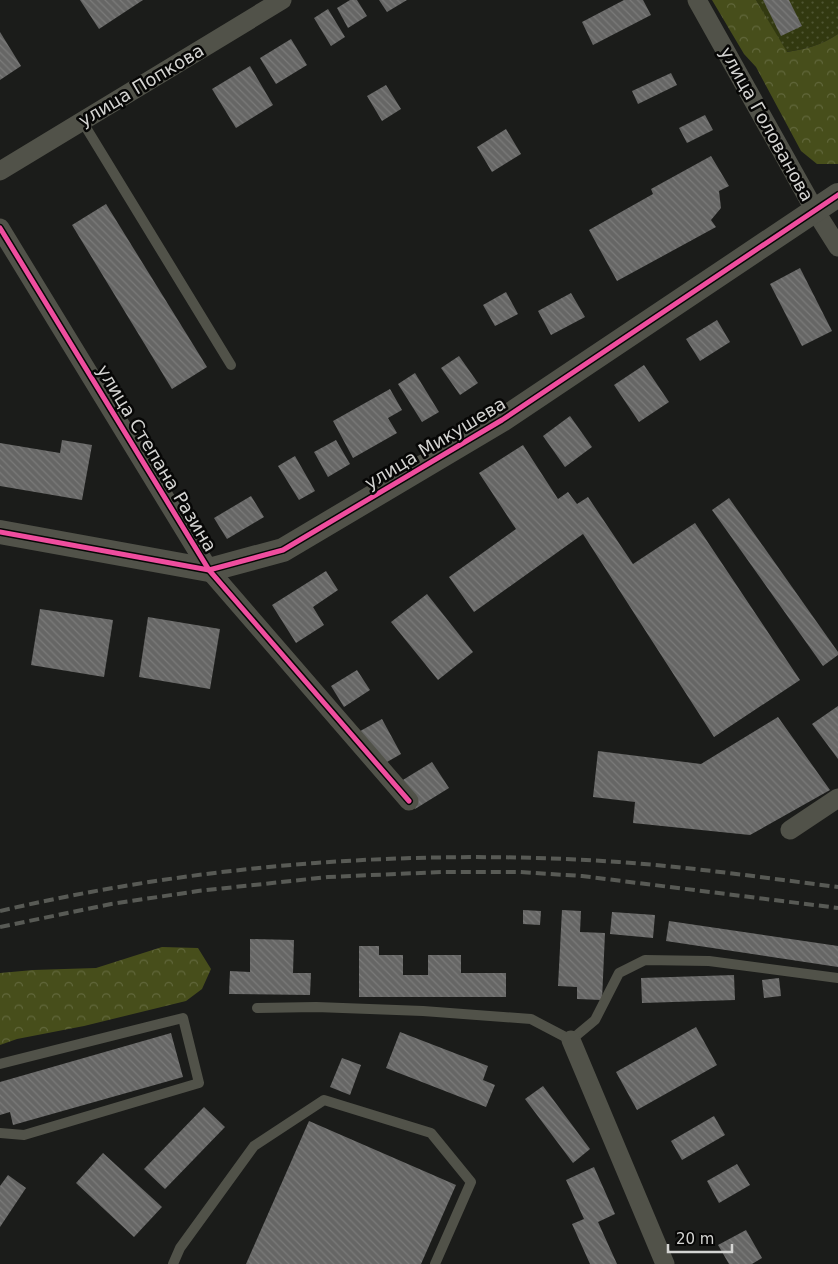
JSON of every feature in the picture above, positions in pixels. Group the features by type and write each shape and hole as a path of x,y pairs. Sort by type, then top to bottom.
{"street":[{"name":"улица Попкова","path":"0,171 282,0"},
{"name":"улица Голованова","path":"697,0 814,209 838,247"},
{"name":"улица Микушева","path":"0,532 209,570 283,550 502,420 814,209 838,195"},
{"name":"улица Степана Разина","path":"0,228 209,570 409,800"},
{"path":"790,830 838,798"},
{"path":"572,1040 665,1264"}],"lane":[{"path":"82,121 231,365"},
{"path":"257,1008 316,1007 423,1011 530,1019 572,1040 595,1020 619,972 645,960 708,962 838,978"},
{"path":"0,1064 183,1018 199,1083 24,1135 0,1133"},
{"path":"173,1264 180,1248 254,1146 324,1100 431,1133 471,1182 435,1264"}],"green space":[{"path":"712,0 756,0 787,52 814,46 838,34 838,164 817,164 801,151 756,67 744,54"},
{"path":"756,0 838,0 838,34 814,46 786,52"},
{"path":"162,947 198,948 211,969 202,989 186,1001 84,1026 17,1039 0,1045 0,973 96,968"}],"building":[{"path":"80,0 143,0 99,29"},
{"path":"350,0 357,0 367,16 348,28 337,8"},
{"path":"379,0 407,0 387,12"},
{"path":"624,0 643,0 651,15 593,45 582,22"},
{"path":"763,0 789,0 802,26 781,36"},
{"path":"328,9 345,37 331,46 314,18"},
{"path":"0,32 21,66 0,80"},
{"path":"291,39 307,65 276,84 260,58"},
{"path":"250,66 273,105 236,128 212,89"},
{"path":"671,73 677,85 638,104 632,91"},
{"path":"386,85 401,109 382,121 367,96"},
{"path":"705,115 713,130 687,143 679,128"},
{"path":"506,129 521,154 492,172 477,147"},
{"path":"711,156 729,186 719,191 721,208 711,220 716,227 617,281 589,230 653,194 651,189"},
{"path":"106,204 207,367 172,389 72,225"},
{"path":"800,268 832,331 802,346 770,284"},
{"path":"506,292 518,314 495,326 483,305"},
{"path":"571,293 585,317 551,335 538,311"},
{"path":"717,320 730,342 700,361 686,339"},
{"path":"459,356 478,383 460,395 441,368"},
{"path":"644,365 669,402 639,422 614,385"},
{"path":"415,373 439,412 422,422 398,384"},
{"path":"390,389 402,410 388,418 397,433 353,458 333,421"},
{"path":"570,416 592,447 565,467 543,436"},
{"path":"62,440 92,445 82,500 0,486 0,443 60,453"},
{"path":"336,440 350,464 328,477 314,452"},
{"path":"523,445 558,499 568,492 577,504 588,497 633,564 695,523 800,680 714,737 583,534 474,612 449,577 516,529 479,473"},
{"path":"295,456 315,491 299,500 278,466"},
{"path":"251,496 264,517 227,539 214,518"},
{"path":"729,498 838,652 838,655 823,666 712,510"},
{"path":"326,571 338,590 313,607 324,625 296,643 272,605"},
{"path":"427,594 473,652 438,680 391,622"},
{"path":"40,609 113,620 104,677 31,665"},
{"path":"148,617 220,629 210,689 139,677"},
{"path":"357,670 370,690 344,707 331,686"},
{"path":"838,706 838,759 812,724"},
{"path":"778,717 830,790 750,835 633,823 635,802 593,797 598,751 701,764"},
{"path":"382,719 401,754 373,770 353,735"},
{"path":"432,762 449,788 415,809 398,783"},
{"path":"523,910 541,911 540,925 523,924"},
{"path":"562,910 581,911 580,932 605,933 602,1000 577,999 577,987 558,986"},
{"path":"612,912 655,915 653,938 610,934"},
{"path":"669,921 838,946 838,967 666,941"},
{"path":"250,939 294,940 293,973 311,973 310,995 229,994 230,971 250,972"},
{"path":"359,946 379,946 379,955 403,955 403,975 428,975 428,955 461,955 461,973 506,973 506,997 359,997"},
{"path":"734,975 735,1000 642,1003 641,978"},
{"path":"779,978 781,996 764,998 762,980"},
{"path":"696,1027 717,1065 637,1110 616,1072"},
{"path":"400,1032 488,1066 483,1080 495,1085 486,1107 386,1068"},
{"path":"171,1033 183,1077 13,1125 10,1112 0,1115 0,1082"},
{"path":"342,1058 361,1065 350,1095 330,1087"},
{"path":"543,1086 590,1149 573,1163 525,1099"},
{"path":"204,1107 225,1127 165,1189 144,1169"},
{"path":"714,1116 725,1135 682,1160 671,1141"},
{"path":"309,1121 456,1185 421,1264 246,1264"},
{"path":"103,1153 162,1207 134,1237 76,1183"},
{"path":"737,1164 750,1185 719,1203 707,1181"},
{"path":"594,1167 615,1214 598,1222 617,1264 590,1264 572,1224 584,1219 566,1180"},
{"path":"8,1175 26,1188 0,1227 0,1186"},
{"path":"746,1230 762,1258 752,1264 729,1264 718,1245"}],"railway":[{"path":"0,911 76,895 230,871 386,859 542,858 619,862 838,887"},
{"path":"0,927 111,904 198,891 328,877 442,872 519,872 582,876 838,908"}],"cycle path":[{"path":"0,532 209,570 283,550 502,420 838,195"},
{"path":"0,228 209,570 409,801"}]}
